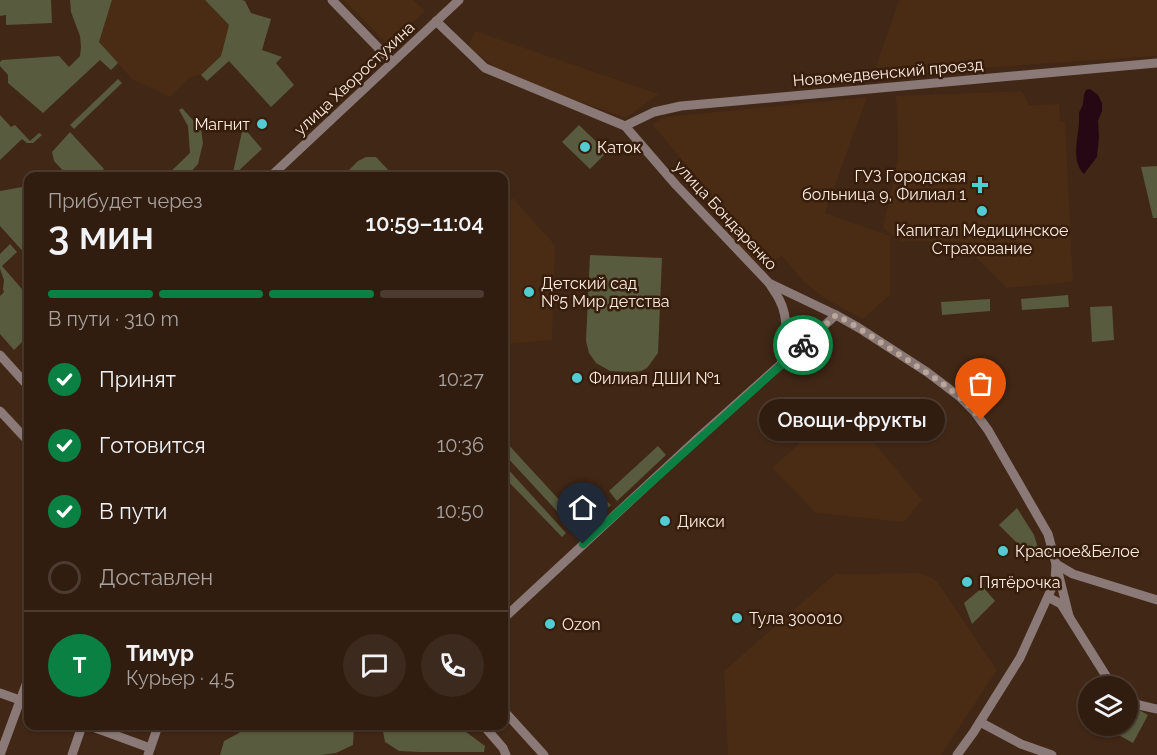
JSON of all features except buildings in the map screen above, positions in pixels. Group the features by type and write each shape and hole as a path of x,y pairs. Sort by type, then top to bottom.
{"street":[{"path":"332,0 392,62"},
{"name":"улица Хворостухина","path":"275,172 459,0"},
{"name":"улица Бондаренко","path":"436,21 485,68 625,126 676,185 769,283 859,328 927,372 960,397 974,411 1048,534 1056,564 1055,581 1020,658 957,755"},
{"name":"Новомедвенский проезд","path":"625,126 654,112 681,105 1157,63"},
{"path":"769,283 780,300 785,320 786,342 781,365"},
{"path":"508,614 836,315"},
{"path":"0,355 24,382"},
{"path":"0,411 24,437"},
{"path":"1056,564 1073,574 1157,600"},
{"path":"1056,564 1069,616"},
{"path":"1048,597 1061,604 1106,676"},
{"path":"0,693 24,702"},
{"path":"0,755 24,704"},
{"path":"1138,704 1157,709"},
{"path":"508,715 544,755"},
{"path":"980,722 1021,744 1052,755"},
{"path":"72,755 81,730"},
{"path":"99,730 149,752 157,730"},
{"path":"487,730 506,755"},
{"path":"1021,744 1028,755"}],"shaded area":[{"path":"112,0 205,0 229,25 221,56 201,75 190,77 170,97 132,79 99,42"},
{"path":"344,0 413,0 425,11 388,45"},
{"path":"899,0 1157,0 1157,56 891,74 876,67"},
{"path":"475,31 659,94 626,118 503,74 468,46"},
{"path":"1090,89 1098,95 1102,103 1102,111 1098,121 1097,157 1084,174 1076,157 1079,113 1085,92"},
{"name":"ГУЗ Городская больница 9, Филиал 1","path":"1022,91 1029,105 1059,104 1060,121 1065,122 1073,282 1007,288 960,241 900,241 883,228 898,158 895,96"},
{"path":"867,97 825,213 890,236 890,295 863,319 827,300 804,282 782,256 763,268 725,232 735,223 652,124 665,117"},
{"name":"Детский сад №5 Мир детства","path":"513,198 555,245 552,340 508,344 508,202"},
{"path":"853,418 922,500 904,522 816,513 772,468 816,429"},
{"path":"918,573 933,578 938,583 997,670 941,755 728,755 724,671 835,574"}],"green space":[{"path":"0,0 51,0 52,23 6,25 6,15 0,16"},
{"path":"70,0 112,0 99,42 118,63 111,70 100,60 43,113 8,83 8,75 0,66 0,62 59,56 69,67 80,56 81,47"},
{"path":"205,0 242,0 245,1 251,13 271,19 262,50 282,57 276,63 294,85 271,107 229,61 207,81 201,75 221,56 229,25"},
{"path":"118,79 122,83 74,129 70,125"},
{"path":"182,108 201,129 203,143 198,164 191,172 170,172 190,153 188,126 179,110"},
{"path":"0,115 11,127 15,125 30,141 39,133 42,135 33,143 27,143 22,139 0,160"},
{"name":"Каток","path":"579,125 607,152 590,169 562,142"},
{"path":"243,127 262,149 237,172 233,172"},
{"path":"70,132 104,169 101,172 64,172 54,161 52,152"},
{"path":"366,157 376,157 390,172 347,172 358,161"},
{"path":"1157,166 1157,218 1153,218 1141,167"},
{"path":"24,187 24,253 0,226 0,191"},
{"path":"10,244 17,252 2,266 24,291 24,340 14,350 0,334 0,296 4,292 4,280 0,269 0,254"},
{"path":"590,255 662,258 658,353 647,368 641,371 610,371 596,363 589,353 586,341"},
{"path":"1068,295 1069,307 1022,310 1021,299"},
{"path":"990,299 990,311 942,315 941,302"},
{"path":"1112,306 1114,340 1092,342 1090,307"},
{"path":"508,444 575,517 568,523 508,458"},
{"path":"658,446 666,455 617,501 609,491"},
{"path":"508,469 566,533 562,537 508,481"},
{"path":"603,497 611,505 577,535 570,527"},
{"path":"1017,508 1034,535 1039,551 1032,558 999,525"},
{"path":"983,587 995,601 972,624 964,603"},
{"path":"1138,709 1148,715 1138,734"},
{"path":"241,730 354,730 353,745 336,753 220,755 224,741"},
{"path":"383,730 463,730 485,746 484,752 419,752 399,751 385,742"},
{"path":"1120,736 1137,736 1133,743"}],"way so far":[{"path":"803,345 836,315 927,372 960,397 981,420"}],"place":[{"name":"Магнит","path":"262,124"},
{"name":"Каток","path":"585,147"},
{"name":"ГУЗ Городская больница 9, Филиал 1","path":"980,185"},
{"name":"Капитал Медицинское Страхование","path":"982,211"},
{"name":"Детский сад №5 Мир детства","path":"529,292"},
{"name":"Филиал ДШИ №1","path":"577,378"},
{"name":"Овощи-фрукты","path":"981,420"},
{"name":"Дикси","path":"665,521"},
{"name":"Красное&Белое","path":"1003,551"},
{"name":"Пятёрочка","path":"967,582"},
{"name":"Тула 300010","path":"737,618"},
{"name":"Ozon","path":"550,624"}],"route":[{"path":"583,544 803,345"}]}
